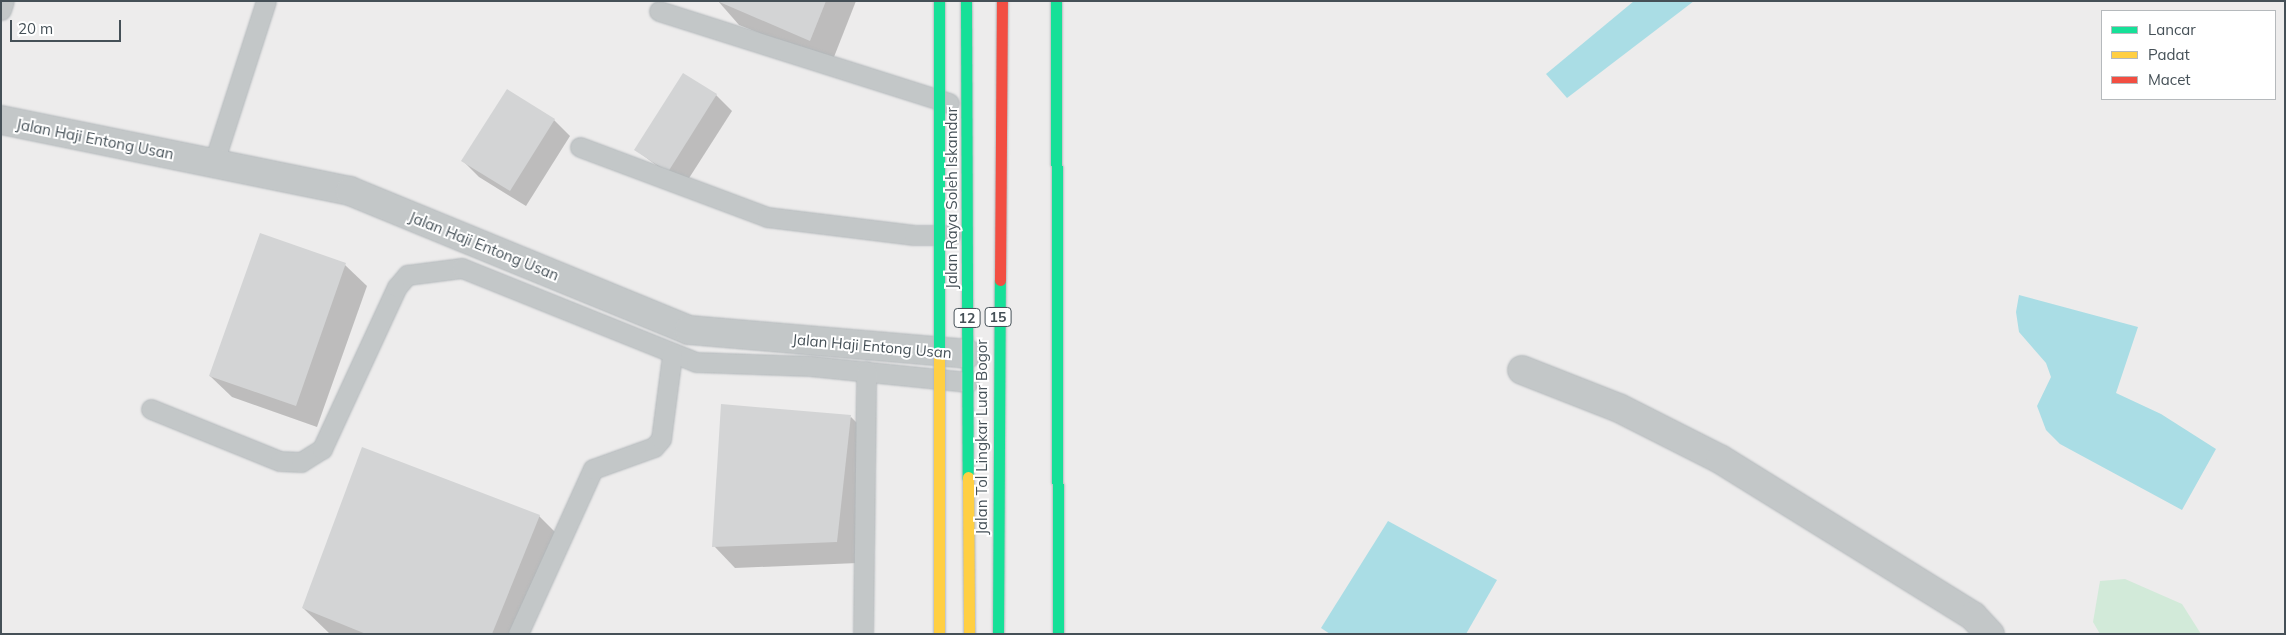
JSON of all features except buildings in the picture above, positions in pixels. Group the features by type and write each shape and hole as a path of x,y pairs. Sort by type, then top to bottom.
{"highway":[{"path":"939,1 939,634"},
{"name":"Jalan Raya Soleh Iskandar","path":"966,1 969,634"},
{"name":"Jalan Tol Lingkar Luar Bogor","path":"998,634 1002,1"},
{"path":"1056,1 1058,634"}],"street":[{"name":"Jalan Haji Entong Usan","path":"1,121 214,162 350,191 689,330 967,354"},
{"path":"1522,370 1619,408 1720,458 1973,616 1990,634"}],"lane":[{"path":"1,10 4,1"},
{"path":"214,162 266,1"},
{"path":"659,12 966,109"},
{"path":"580,147 767,217 914,235 967,235"},
{"path":"151,408 280,461 301,462 322,450 397,287 408,275 462,268 672,355 696,362 866,371 968,382"},
{"path":"518,634 593,469 654,447 661,439 672,355"},
{"path":"862,634 866,371"}],"green space":[{"path":"2125,579 2182,604 2201,634 2100,634 2093,622 2100,581"}],"water":[{"path":"1634,1 1694,1 1567,98 1546,74"},
{"path":"2019,295 2138,327 2116,393 2161,414 2216,449 2182,510 2060,444 2046,430 2037,406 2051,377 2046,363 2019,332 2016,312"},
{"path":"1388,521 1497,580 1466,634 1330,634 1321,628"}],"traffic: fast":[{"path":"939,1 939,358"},
{"path":"966,1 968,477"},
{"path":"1056,1 1058,634"},
{"path":"998,634 1000,280"}],"traffic: slow":[{"path":"939,358 939,634"},
{"path":"968,477 969,634"}],"traffic: jam":[{"path":"1000,280 1002,1"}]}
